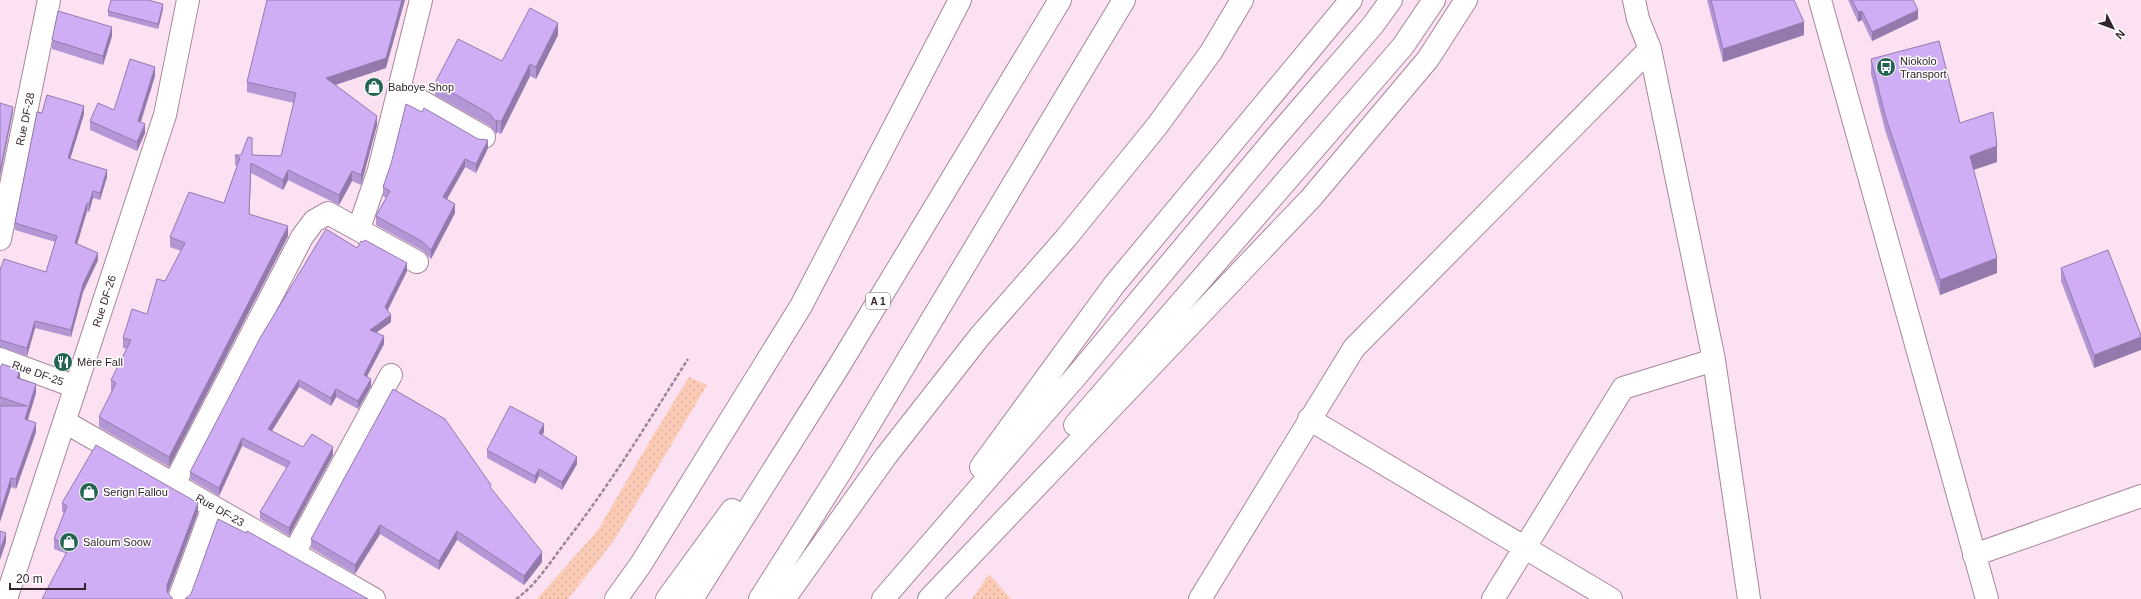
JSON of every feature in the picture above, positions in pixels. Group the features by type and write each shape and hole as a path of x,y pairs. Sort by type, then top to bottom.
{"main road":[{"name":"Rue DF-28","path":"0,239 49,0"},
{"name":"Rue DF-26","path":"6,586 65,422 165,115 188,0"},
{"path":"359,228 379,170 421,0"},
{"path":"616,599 641,564 801,306 960,0"},
{"name":"A 1","path":"692,599 839,366 1060,0"},
{"path":"760,599 841,471 1124,0"},
{"path":"784,599 895,444 980,336 1066,238 1157,126 1211,52 1242,0"},
{"path":"885,596 1114,285 1351,0"},
{"path":"885,596 1078,374 1276,137 1373,25 1390,0"},
{"path":"928,599 1403,46 1434,0"},
{"path":"928,599 1311,198 1428,59 1466,0"},
{"path":"1634,0 1638,19 1650,49 1714,360 1749,599"},
{"path":"1820,0 1987,599"},
{"path":"1200,599 1309,419 1354,348 1650,49"},
{"path":"400,89 484,137"},
{"path":"174,484 302,237 314,220 328,213 359,228 417,262"},
{"name":"Rue DF-25","path":"0,359 76,387"},
{"path":"1493,599 1623,388 1714,360"},
{"path":"667,599 839,366"},
{"path":"294,553 391,375"},
{"path":"1309,419 1611,599"},
{"name":"Rue DF-23","path":"65,422 374,599"},
{"path":"1974,555 2141,496"},
{"path":"179,599 213,507"}],"path":[{"path":"516,599 529,590 592,508 688,359"}],"shaded area":[{"path":"689,377 707,385 615,539 568,599 537,599 598,530"},
{"path":"989,574 1011,599 972,599"}],"building":[{"path":"111,0 148,0 163,4 158,24 108,11"},
{"path":"267,0 402,0 386,58 326,78 377,116 361,175 352,171 339,195 288,170 283,180 251,163 249,214 288,226 169,457 99,417 116,383 111,380 131,340 123,338 132,309 147,314 157,279 165,281 185,243 170,237 189,192 224,203 240,158 235,155 241,155 248,137 252,138 252,155 281,156 296,93 247,82"},
{"path":"1711,0 1794,0 1804,22 1723,49"},
{"path":"1852,0 1913,0 1918,10 1872,32 1862,11 1858,12"},
{"path":"530,8 558,23 536,67 530,64 501,122 497,120 496,122 490,114 435,83 458,39 502,61"},
{"path":"58,11 112,27 103,56 52,40"},
{"path":"1939,41 1960,123 1993,112 1997,146 1970,156 1997,258 1940,280 1885,115 1871,59"},
{"path":"130,59 155,67 138,121 145,124 137,142 90,121 98,103 114,110"},
{"path":"47,95 84,106 68,158 107,170 100,193 93,191 89,204 87,203 75,243 98,253 83,284 71,330 35,321 27,348 0,340 0,270 4,259 46,272 57,236 15,223 37,112 42,113"},
{"path":"0,103 13,107 0,172"},
{"path":"406,104 422,112 424,108 478,139 488,140 476,164 465,159 443,197 455,204 431,250 423,242 376,216 390,191 383,187 391,164"},
{"path":"326,229 357,248 361,241 363,242 365,240 407,263 385,307 391,315 370,330 384,336 364,375 371,379 358,401 336,389 331,398 299,380 268,429 303,447 312,434 333,447 289,528 260,512 290,462 242,438 219,488 190,472 260,338"},
{"path":"2108,250 2141,337 2094,355 2061,268"},
{"path":"2,364 20,370 17,378 36,384 25,419 36,423 16,479 11,478 0,513 0,406 27,406 0,397 0,368"},
{"path":"393,389 445,419 491,485 490,487 542,552 524,576 457,531 439,561 380,525 355,565 311,539"},
{"path":"510,406 544,424 539,433 577,457 562,482 539,469 535,476 487,450"},
{"path":"96,445 198,503 167,585 167,592 173,599 42,599 70,546 54,539 67,506 62,503"},
{"path":"218,519 246,533 247,531 368,599 185,599 191,594"},
{"path":"0,531 6,533 0,551"}],"place":[{"name":"Niokolo Transport","path":"1886,67"},
{"name":"Baboye Shop","path":"374,87"},
{"name":"Mère Fall","path":"63,362"},
{"name":"Serign Fallou","path":"89,492"},
{"name":"Saloum Soow","path":"69,542"}]}
